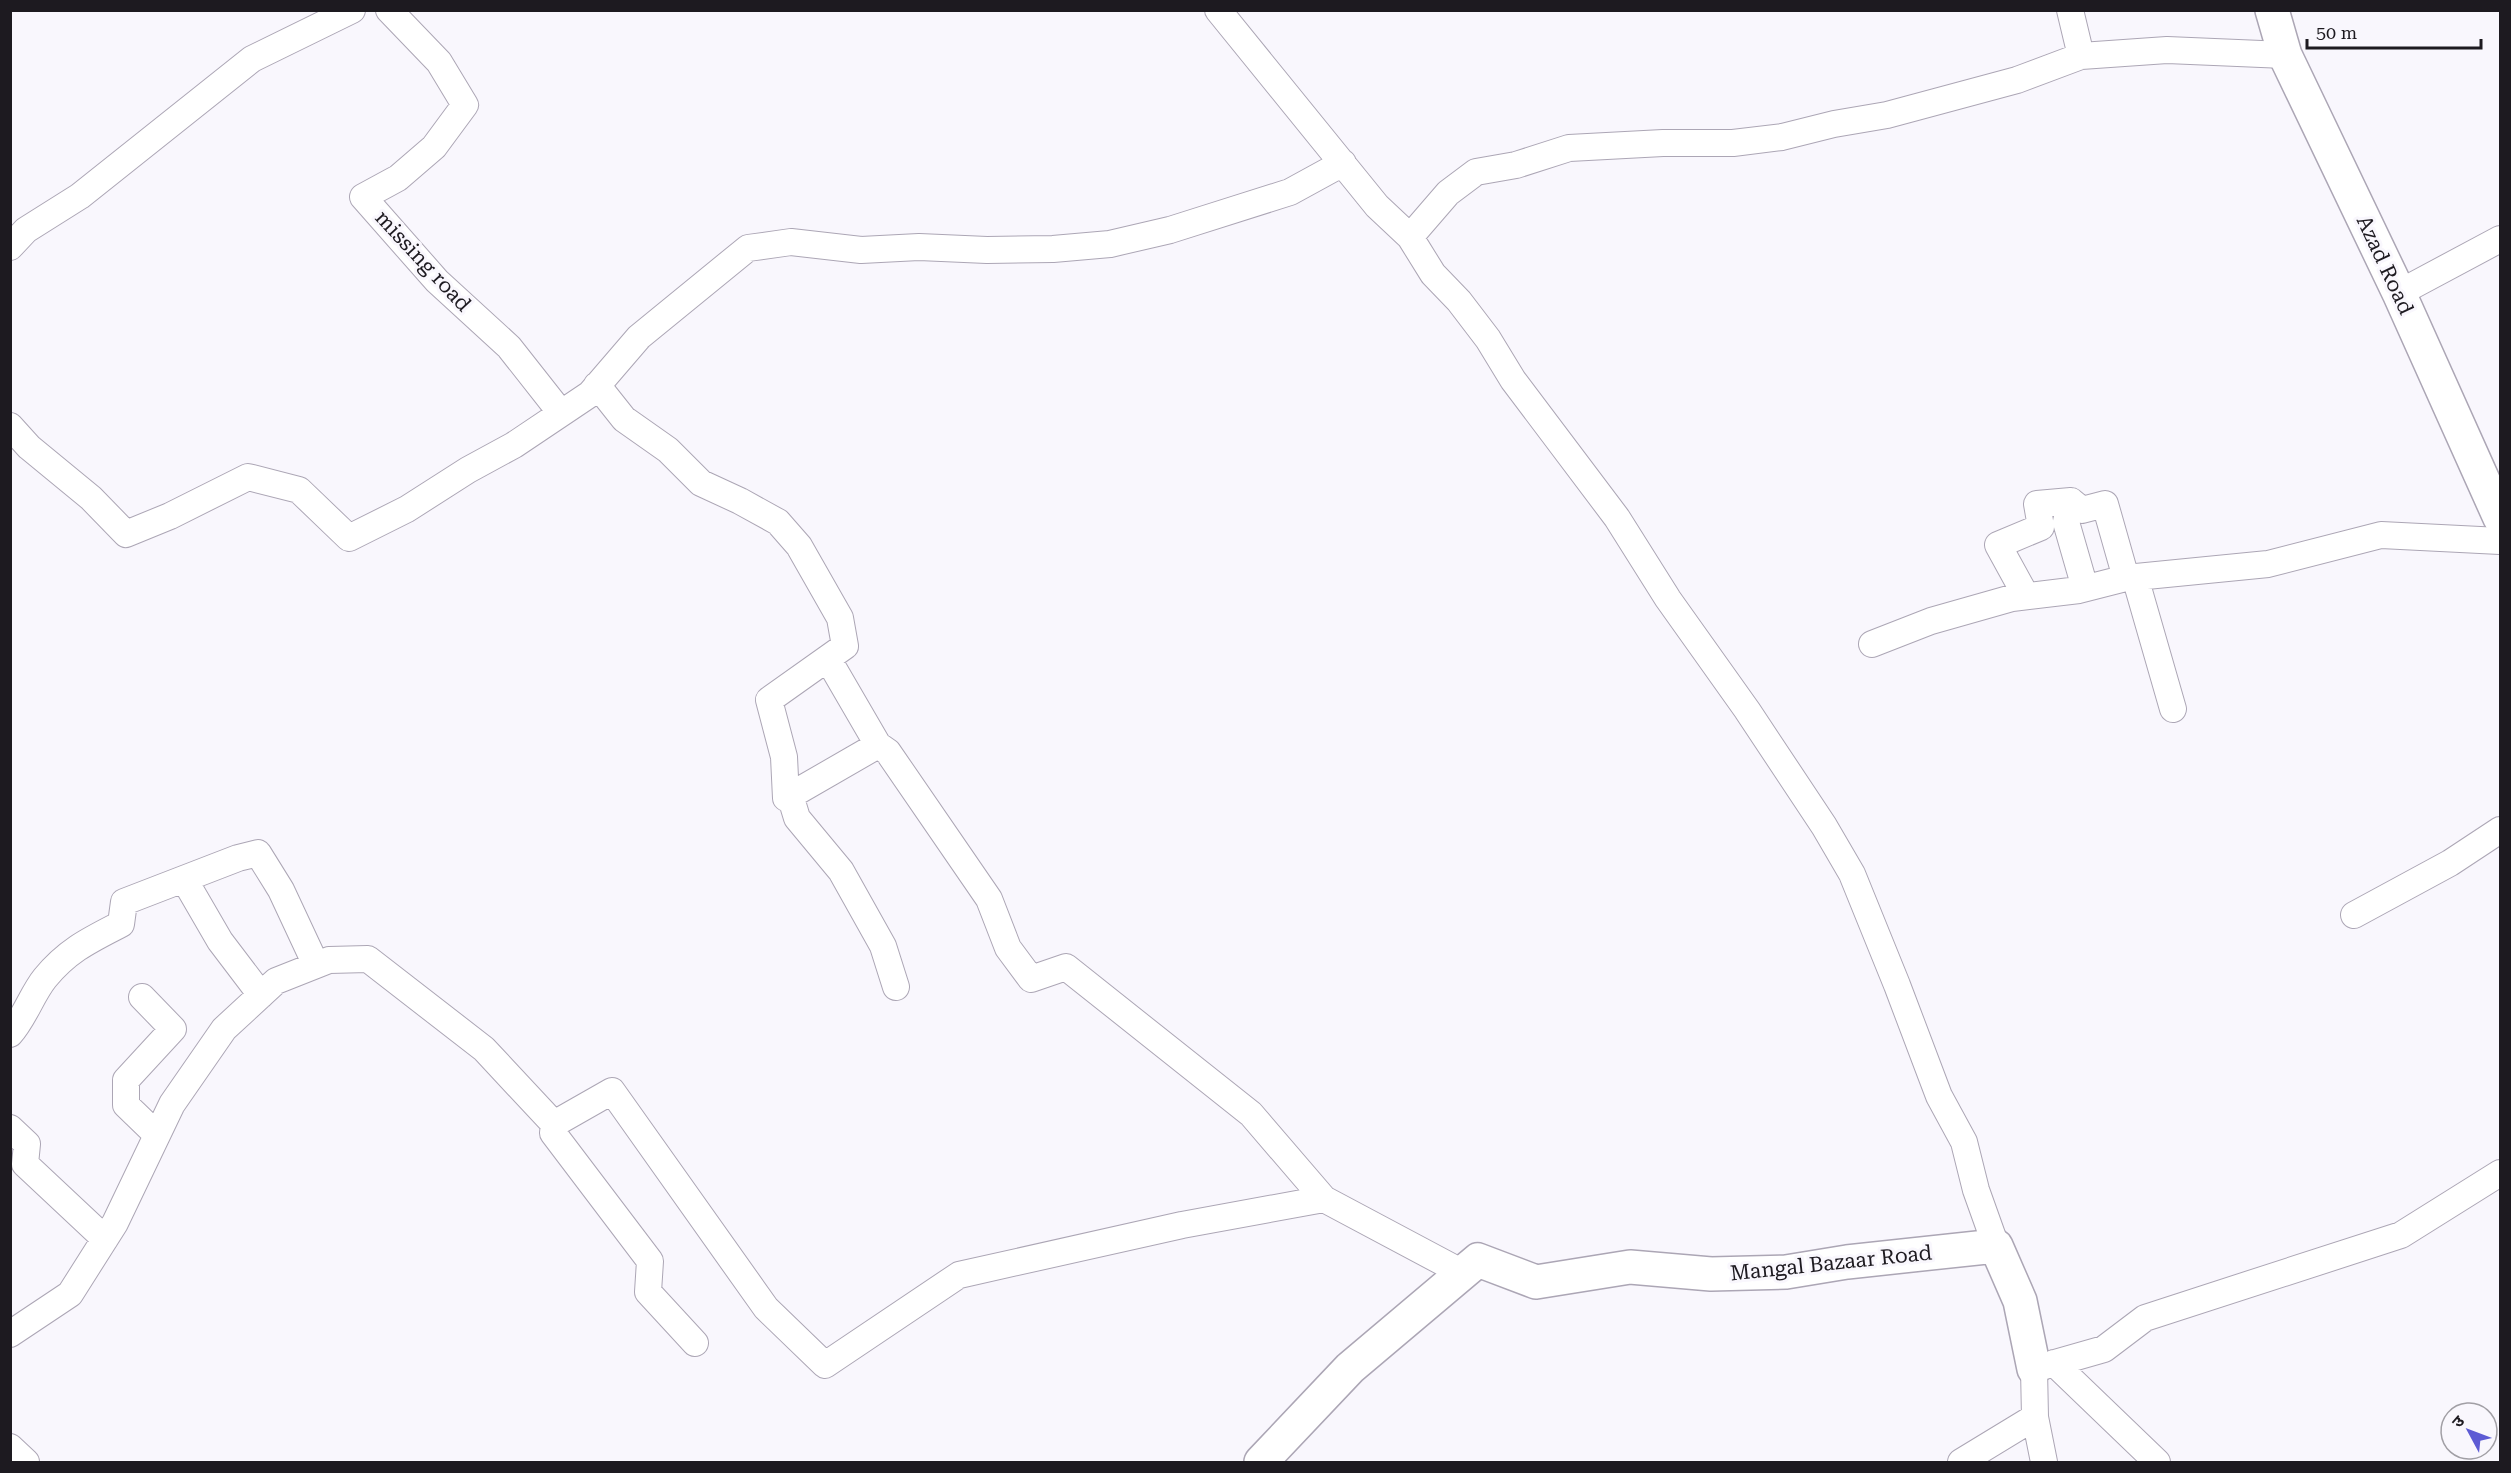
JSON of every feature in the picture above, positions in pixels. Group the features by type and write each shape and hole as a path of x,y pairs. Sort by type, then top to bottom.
{"street":[{"path":"10,247 26,231 80,196 252,59 352,10"},
{"name":"missing road","path":"389,10 440,62 465,105 434,147 398,178 363,197 437,281 509,347 561,413"},
{"path":"1218,10 1377,206 1410,237 1433,274 1459,301 1488,339 1513,380 1617,518 1668,599 1748,710 1824,826 1852,874 1898,985 1939,1096 1964,1142 1976,1190 2044,1366 2157,1462"},
{"path":"2070,10 2081,56"},
{"name":"Azad Road","path":"2272,10 2285,55 2399,293 2500,518"},
{"path":"1410,237 1448,193 1476,172 1516,165 1569,148 1663,143 1733,143 1782,137 1834,124 1887,115 2017,80 2081,56 2167,51 2285,55"},
{"path":"10,426 29,447 91,498 126,534 170,516 248,477 299,490 348,538 407,509 468,470 514,445 590,394 639,337 748,248 791,242 861,250 919,247 987,250 1053,249 1110,244 1170,230 1290,192 1342,163"},
{"path":"2399,293 2500,239"},
{"path":"597,385 624,419 668,450 701,483 778,522 799,546 840,618 845,646 769,700 784,757 786,798 878,746"},
{"path":"2070,501 2066,522 2085,588"},
{"path":"2026,596 1998,545 2041,527 2037,504 2070,501 2082,510 2105,504 2174,709"},
{"path":"1872,644 1931,621 2012,598 2085,588 2131,578 2268,564 2381,535 2500,541"},
{"path":"828,658 878,746 888,752 989,899 1008,948 1032,979 1066,967 1251,1114 1323,1199 1463,1272"},
{"path":"790,795 797,818 841,871 884,946 896,987"},
{"path":"2354,915 2450,863 2500,830"},
{"path":"10,1034 23,1018 44,979 80,944 121,924 124,902 238,858 258,853 281,890 316,965"},
{"path":"184,879 220,940 261,995"},
{"path":"10,1334 70,1294 115,1223 172,1104 224,1029 276,981 328,960 368,958 484,1049 554,1124 553,1133 650,1261 648,1292 695,1343"},
{"path":"142,997 173,1029 126,1080 126,1105 157,1135"},
{"path":"554,1124 612,1091 766,1308 825,1365 959,1275 1182,1225 1323,1199"},
{"path":"10,1128 27,1144 25,1164 105,1239"},
{"path":"2044,1366 2104,1349 2145,1318 2401,1235 2500,1173"},
{"name":"Mangal Bazaar Road","path":"1261,1462 1350,1368 1478,1260 1536,1282 1630,1267 1711,1274 1786,1272 1847,1262 1996,1246"},
{"path":"2044,1366 2035,1418 2044,1462"},
{"path":"1961,1462 2035,1418"},
{"path":"10,1448 26,1462"}]}
